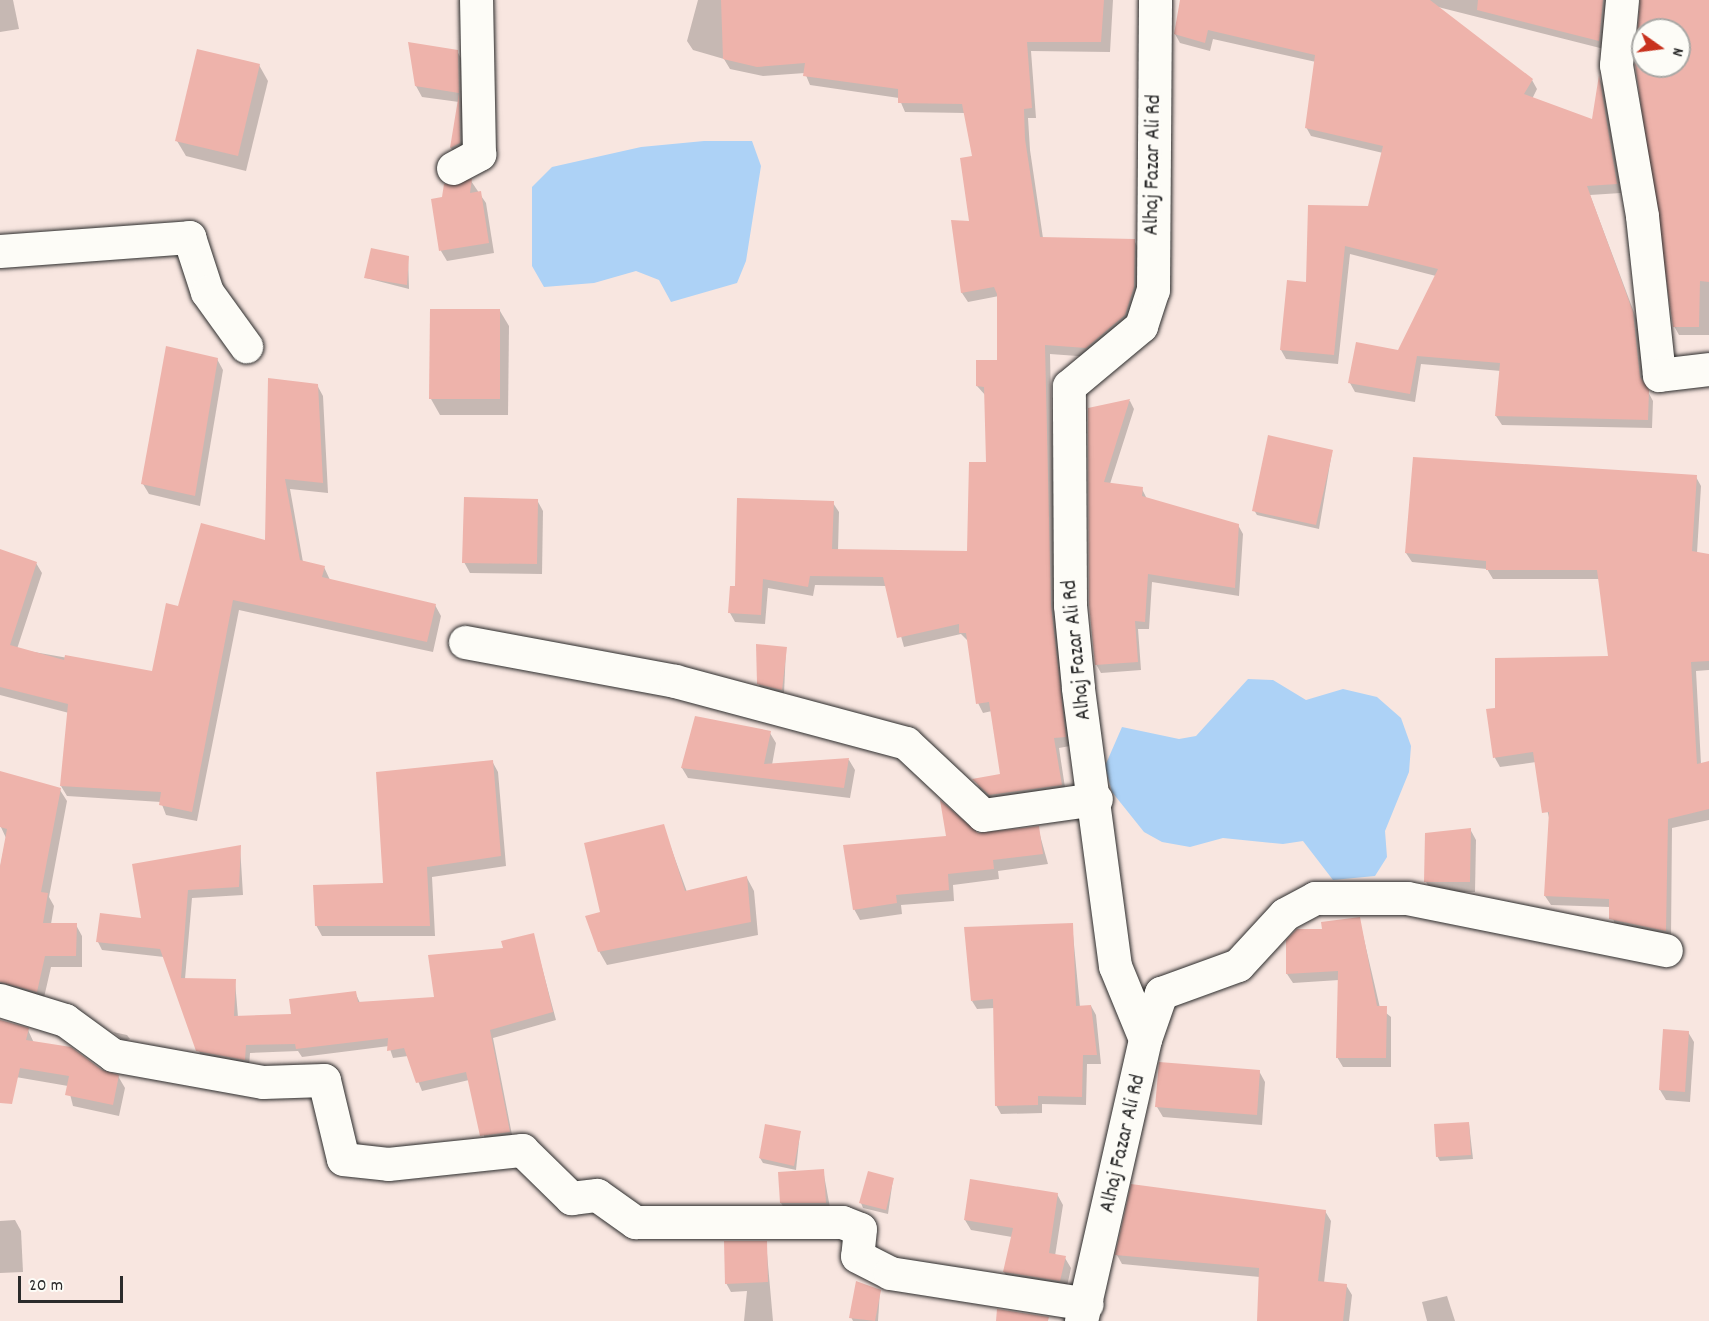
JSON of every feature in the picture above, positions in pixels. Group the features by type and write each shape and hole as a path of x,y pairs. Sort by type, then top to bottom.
{"street":[{"path":"453,168 479,154 476,0"},
{"name":"Alhaj Fazar Ali Rd","path":"1084,1312 1145,1040 1115,966 1096,799 1070,605 1069,386 1142,326 1153,290 1155,0"},
{"path":"1622,0 1616,65 1642,216 1659,375 1709,369"},
{"path":"0,252 189,237 207,292 246,346"},
{"path":"465,642 675,681 906,743 983,815 1096,799"},
{"path":"1145,1040 1161,993 1238,965 1285,914 1315,898 1418,899 1666,950"},
{"path":"0,1000 65,1020 113,1055 263,1082 324,1080 343,1160 387,1164 522,1150 571,1198 597,1195 635,1222 842,1222 860,1229 857,1256 890,1273 1084,1312"}],"water":[{"path":"704,141 752,141 761,166 746,261 737,283 671,302 659,280 636,271 594,283 544,287 532,266 532,187 552,167 641,147"},
{"path":"1248,679 1273,680 1306,700 1343,689 1377,697 1401,718 1411,746 1409,772 1385,831 1387,857 1375,876 1333,880 1303,841 1283,844 1223,838 1190,847 1162,842 1144,832 1112,792 1105,766 1122,727 1179,739 1196,736"}],"building":[{"path":"721,0 1104,0 1101,42 1027,42 1032,108 1024,109 1025,139 1040,237 1135,239 1134,287 1125,315 1086,348 1045,345 1051,605 1066,737 1054,738 1062,785 989,795 972,779 1000,774 989,702 976,704 966,633 959,633 959,624 897,638 883,577 810,576 808,587 763,579 761,615 728,613 730,586 735,586 737,498 834,501 832,549 967,551 969,462 986,462 984,387 976,386 976,360 997,360 997,294 994,287 961,293 951,220 969,221 960,158 972,156 962,104 898,103 898,89 803,76 805,63 757,67 723,59"},
{"path":"1180,0 1430,0 1533,79 1524,94 1592,119 1599,75 1617,184 1587,186 1633,312 1640,377 1649,390 1648,420 1495,416 1500,363 1417,356 1410,394 1348,383 1356,342 1398,350 1438,269 1345,246 1334,355 1280,350 1287,280 1306,282 1308,205 1368,206 1383,146 1305,128 1315,55 1208,30 1205,43 1174,34"},
{"path":"1478,0 1603,0 1599,41 1477,10"},
{"path":"1640,0 1709,0 1709,282 1700,281 1699,327 1673,327 1637,78 1691,78 1691,18 1639,18"},
{"path":"408,42 458,50 459,93 415,86"},
{"path":"197,49 260,64 238,156 175,141"},
{"path":"459,93 460,143 450,148"},
{"path":"472,179 470,193 481,191 489,243 439,251 431,199 442,197 444,184"},
{"path":"371,248 409,256 407,285 364,278"},
{"path":"430,309 500,309 500,399 429,399"},
{"path":"166,346 218,358 195,496 141,484"},
{"path":"268,378 318,384 323,483 285,479 300,560 325,566 322,577 436,604 427,642 233,600 192,812 159,805 161,792 60,786 68,704 0,687 0,549 37,562 10,645 64,660 65,655 152,671 166,603 178,606 201,523 265,540"},
{"path":"1130,399 1104,482 1143,487 1142,496 1239,524 1235,588 1148,574 1145,622 1135,621 1138,662 1095,665 1089,604 1088,408"},
{"path":"1268,435 1333,450 1316,525 1252,511"},
{"path":"1413,457 1697,475 1692,551 1709,554 1709,661 1691,662 1697,764 1709,761 1709,809 1668,819 1666,931 1609,919 1609,899 1544,896 1549,812 1542,813 1533,752 1493,758 1486,709 1495,708 1495,658 1608,656 1597,570 1486,570 1486,561 1405,553"},
{"path":"464,497 538,499 537,564 462,563"},
{"path":"756,644 787,647 782,690 757,684"},
{"path":"695,716 771,731 764,764 849,758 844,788 681,768"},
{"path":"493,760 501,856 427,867 430,926 315,926 313,885 383,883 376,772"},
{"path":"0,771 61,788 41,892 48,893 43,923 77,923 76,956 45,956 37,992 0,982 0,866 7,829 0,827"},
{"path":"940,800 978,833 1039,826 1043,854 993,860 994,869 948,874 949,890 896,895 897,903 853,910 843,845 946,836"},
{"path":"664,824 685,891 747,876 751,922 598,952 585,916 600,912 584,843"},
{"path":"1471,828 1470,882 1424,882 1425,833"},
{"path":"241,845 239,887 188,890 181,978 236,979 234,1016 291,1014 289,999 356,991 358,1002 434,997 428,955 503,948 501,941 534,933 553,1012 490,1030 510,1132 480,1136 466,1072 416,1083 404,1048 387,1051 388,1038 296,1049 295,1044 246,1045 245,1060 196,1051 160,949 96,942 100,913 141,918 132,864"},
{"path":"1360,917 1377,1006 1387,1006 1386,1058 1336,1058 1338,971 1286,974 1286,940 1297,929 1322,929 1321,922"},
{"path":"1073,923 1076,1006 1091,1005 1097,1055 1083,1055 1082,1097 1038,1096 1038,1105 995,1106 993,999 971,1001 964,927"},
{"path":"0,1020 29,1028 26,1040 71,1047 102,1070 119,1075 113,1105 65,1095 69,1076 20,1068 12,1104 0,1103"},
{"path":"1663,1029 1689,1031 1685,1092 1659,1090"},
{"path":"1159,1062 1260,1070 1257,1115 1155,1107"},
{"path":"1469,1122 1471,1155 1436,1157 1434,1124"},
{"path":"765,1124 801,1131 794,1166 759,1158"},
{"path":"824,1169 826,1203 780,1203 778,1172"},
{"path":"868,1171 894,1178 886,1210 859,1203"},
{"path":"970,1179 1058,1193 1049,1253 1066,1256 1060,1281 1003,1272 1013,1228 964,1220"},
{"path":"1131,1184 1326,1210 1318,1281 1347,1284 1343,1321 1257,1321 1259,1268 1115,1255"},
{"path":"724,1241 767,1241 768,1282 725,1284"},
{"path":"856,1281 881,1290 875,1321 849,1318"},
{"path":"997,1309 1049,1317 1048,1321 996,1321"}]}
